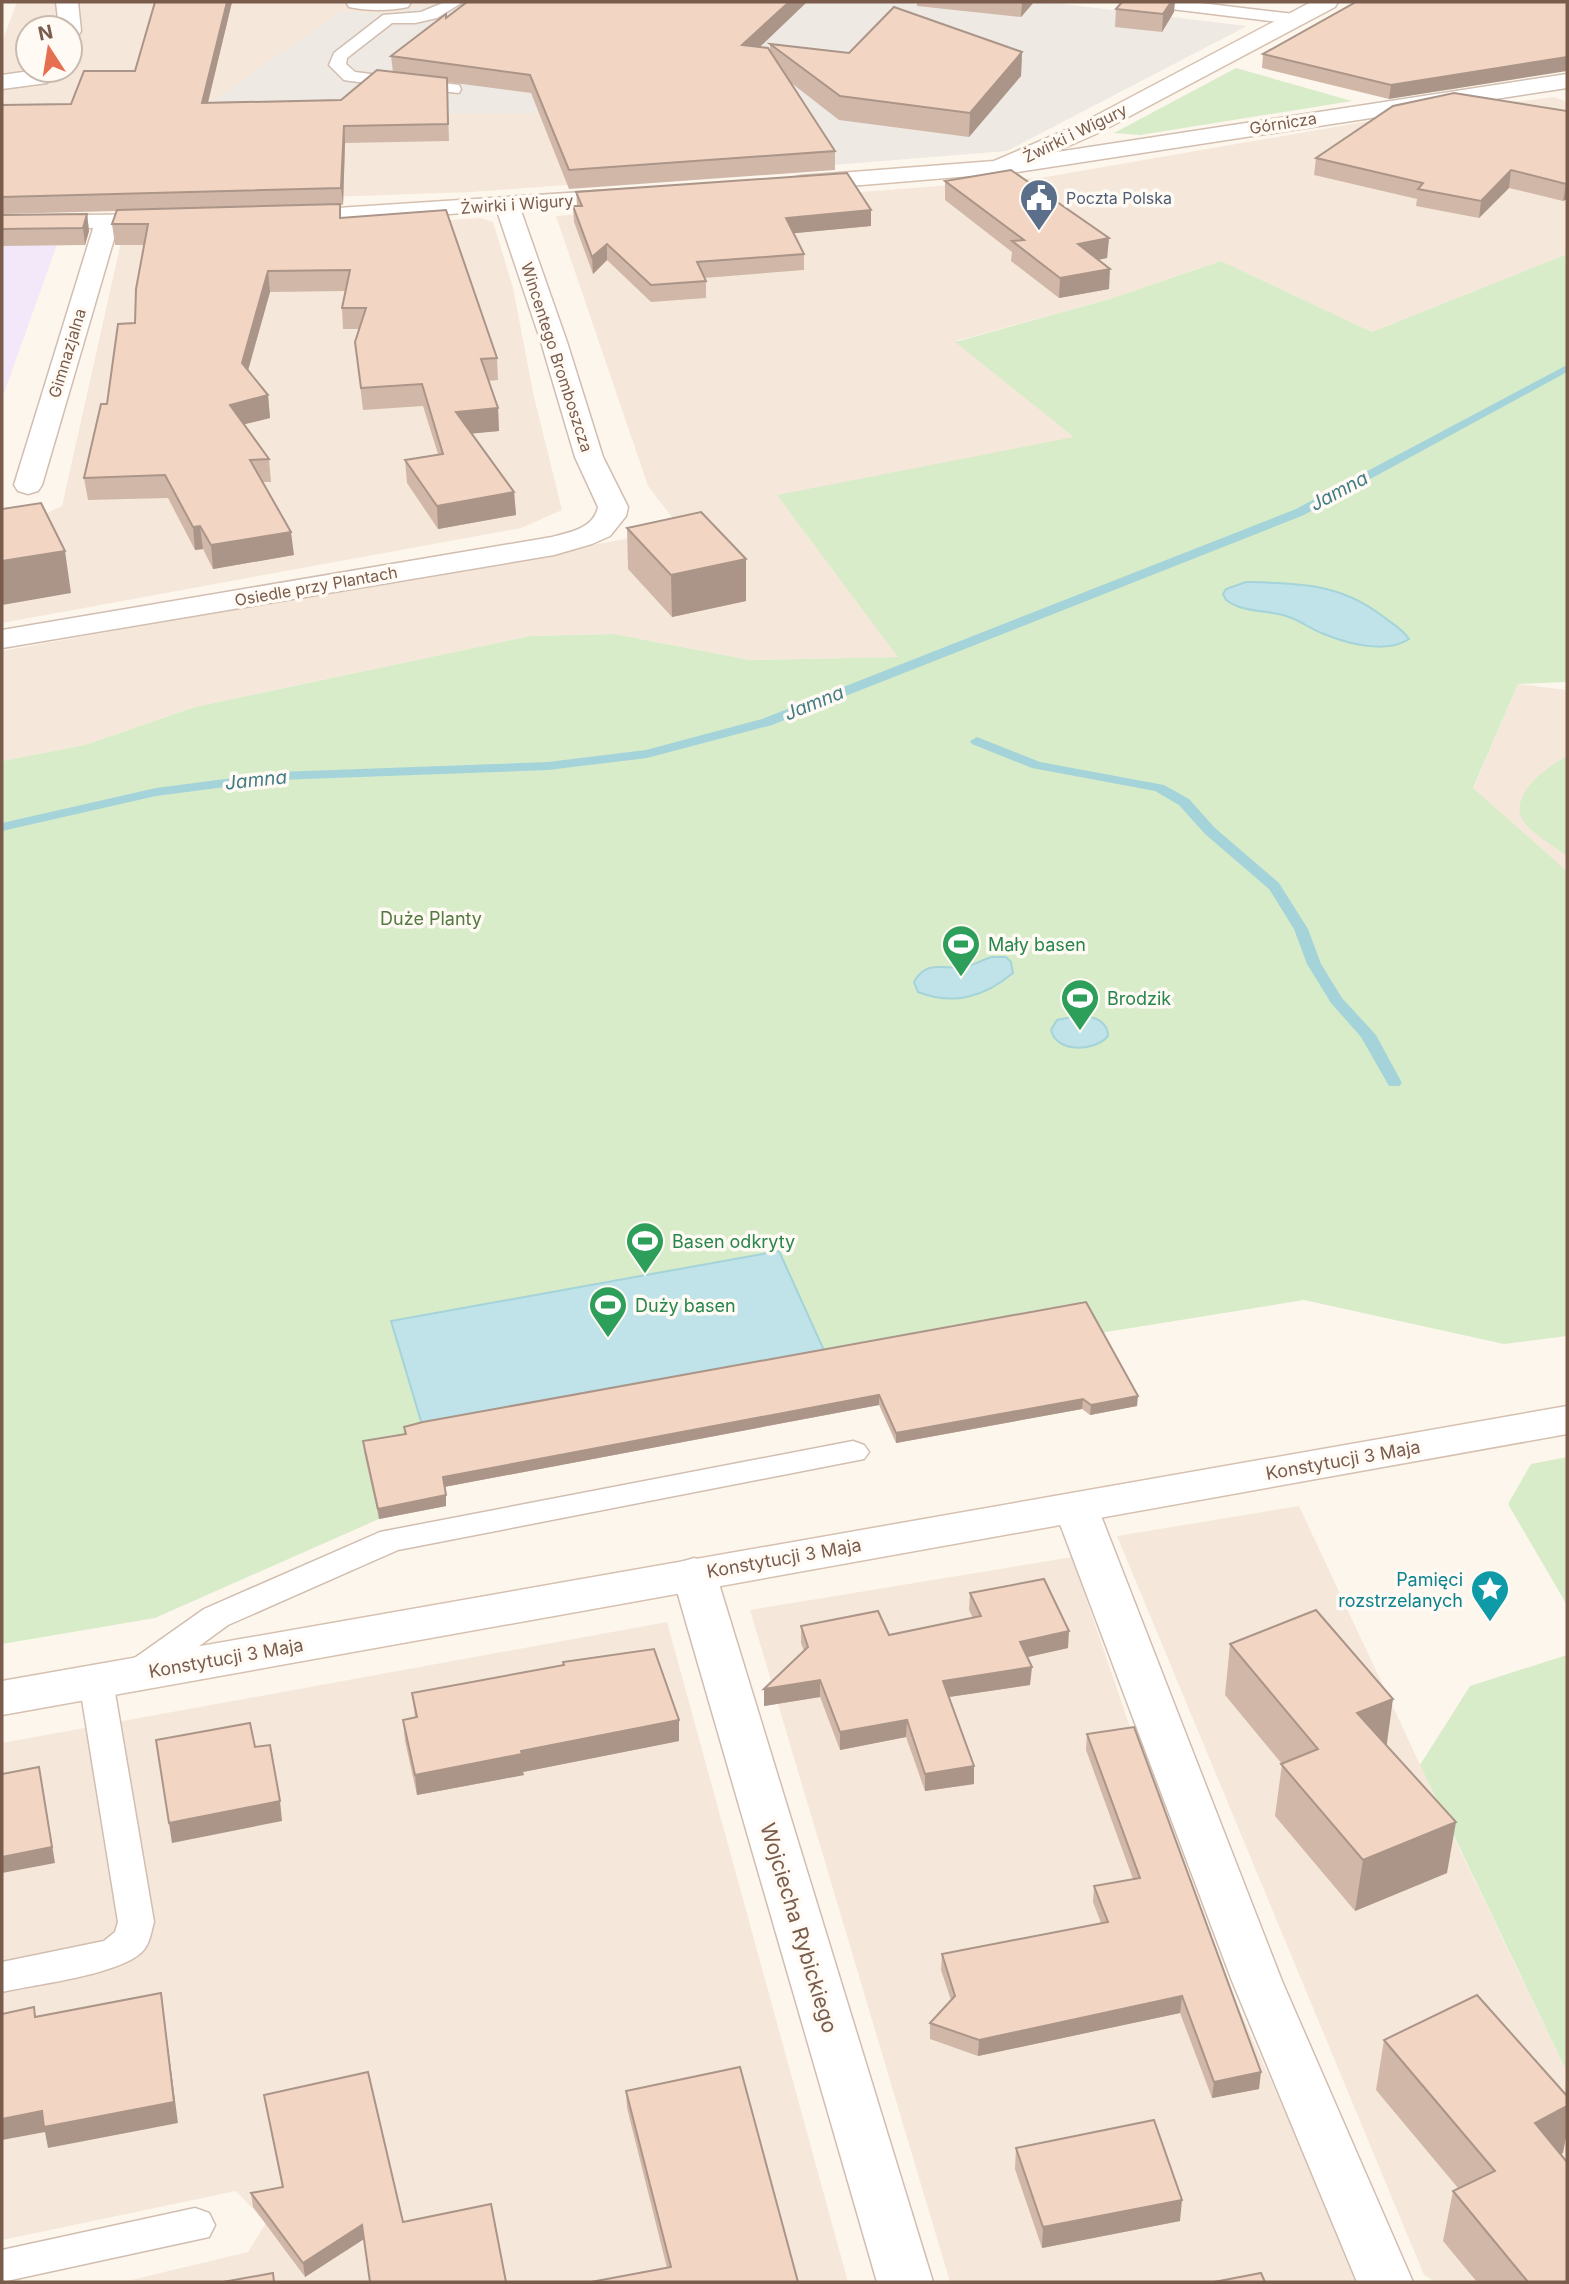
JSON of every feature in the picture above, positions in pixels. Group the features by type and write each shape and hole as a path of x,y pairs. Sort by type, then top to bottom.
{"street":[{"path":"357,2 400,2"},
{"name":"Żwirki i Wigury","path":"782,185 998,168 1090,128 1327,2"},
{"name":"Górnicza","path":"998,168 1567,81"},
{"name":"Żwirki i Wigury","path":"272,218 659,194"},
{"name":"Wincentego Bromboszcza","path":"507,205 554,342 589,457 613,507"},
{"path":"2,223 190,220"},
{"name":"Gimnazjalna","path":"28,485 107,222"},
{"name":"Osiedle przy Plantach","path":"2,639 554,546 600,530 613,515 613,507"},
{"name":"Konstytucji 3 Maja","path":"2,1698 1567,1420"},
{"path":"1076,1508 1257,1981 1385,2282"},
{"name":"Wojciecha Rybickiego","path":"694,1574 905,2282"}],"lane":[{"path":"453,89 350,76 337,65 340,56 389,18 409,20 439,14 455,2"},
{"path":"1155,2 1194,4 1294,19"},
{"path":"2,1977 114,1953 131,1940 135,1922 117,1677 216,1617 391,1540 853,1452"},
{"path":"2,2267 195,2225"}],"shaded area":[{"path":"17,2 449,2 380,15 342,11 189,118 575,112 745,172 472,192 2,208 2,42"},
{"path":"449,2 1046,2 1247,26 1007,151 745,172 575,112 187,119 342,11 381,14"},
{"path":"1555,97 1567,102 1567,254 1372,332 1221,261 1110,299 956,341 1075,437 899,657 750,660 614,634 530,636 195,707 85,745 2,761 2,651 681,529 648,486 556,216 1040,178 1392,117"},
{"path":"481,218 493,222 513,288 534,397 562,510 521,528 2,623 2,534 62,506 121,242"},
{"path":"60,236 2,399 2,237"},
{"path":"1518,684 1567,690 1567,871 1473,789"},
{"path":"1299,1506 1567,2072 1567,2282 1436,2282 1424,2275 1117,1536"},
{"path":"1072,1557 1183,1882 1360,2282 950,2282 750,1610"},
{"path":"667,1622 848,2282 123,2282 248,2252 266,2223 236,2191 2,2240 2,1743"}],"green space":[{"path":"1236,68 1352,101 1140,135 1114,133"},
{"name":"Duże Planty","path":"1567,254 1567,682 1518,684 1473,788 1567,871 1567,1336 1504,1344 1304,1300 1100,1333 439,1488 446,1506 379,1519 155,1618 2,1644 2,761 85,745 195,707 530,636 614,634 750,660 898,657 777,495 1074,437 955,342 1110,299 1221,261 1372,332"},
{"path":"1567,756 1567,856 1524,822 1520,802 1540,774"},
{"path":"1567,1457 1567,1605 1508,1504 1531,1464"},
{"path":"1567,1655 1567,2072 1420,1765 1470,1686"}],"water":[{"path":"1246,582 1300,584 1349,596 1400,629 1409,639 1390,646 1356,644 1334,638 1289,617 1241,607 1226,600 1223,594 1226,589"},
{"name":"Mały basen","path":"992,957 1006,957 1011,962 1013,973 991,988 968,997 931,996 918,992 914,982 924,970 930,968 965,967"},
{"name":"Brodzik","path":"1082,1015 1103,1023 1108,1036 1094,1045 1076,1048 1054,1038 1051,1030 1057,1020"},
{"name":"Duży basen","path":"779,1251 827,1357 424,1431 391,1321"}],"building":[{"path":"155,2 227,2 202,103 341,100 377,70 447,78 448,124 344,126 341,188 2,197 2,105 71,104 79,84 84,84 84,71 135,71"},
{"path":"467,2 789,2 742,45 768,48 835,151 569,170 530,75 391,56 446,14 446,18"},
{"path":"1122,2 1171,2 1163,14 1116,9"},
{"path":"1356,2 1567,2 1567,57 1391,85 1263,54"},
{"path":"894,7 1022,52 970,113 840,96 770,44 849,53"},
{"path":"1454,93 1567,111 1567,183 1511,170 1481,201 1418,189 1423,183 1316,158 1393,106"},
{"path":"1011,170 1109,238 1078,244 1110,269 1060,278 1012,241 1024,240 945,181"},
{"path":"847,173 871,210 786,218 804,254 697,262 706,281 651,285 607,244 592,257 573,206 582,206 576,192"},
{"path":"340,204 340,218 446,210 497,358 481,359 498,408 456,412 514,492 437,506 405,460 443,454 422,384 361,388 355,342 366,308 342,308 350,270 268,271 242,363 268,395 230,405 269,459 250,460 291,532 211,545 200,526 193,527 165,475 84,478 101,404 107,404 118,324 135,323 136,289 148,224 112,224 117,210"},
{"path":"87,214 83,228 2,229 2,215"},
{"path":"41,503 65,551 2,561 2,509"},
{"path":"701,512 746,559 671,575 627,528"},
{"path":"1086,1302 1138,1396 1091,1405 1083,1399 896,1433 879,1395 443,1477 446,1495 378,1509 363,1441 406,1434 404,1427"},
{"path":"1044,1579 1069,1631 1020,1642 1032,1667 943,1681 974,1766 925,1774 907,1720 840,1732 820,1680 764,1689 808,1647 801,1626 878,1611 889,1635 981,1616 970,1593"},
{"path":"1316,1610 1393,1699 1357,1713 1456,1822 1363,1860 1281,1764 1318,1749 1230,1644"},
{"path":"654,1649 679,1720 415,1775 403,1720 417,1717 412,1693 564,1665 563,1662"},
{"path":"250,1723 255,1747 270,1745 280,1801 169,1823 156,1740"},
{"path":"1134,1727 1261,2072 1214,2082 1182,1996 979,2040 930,2023 955,1996 942,1954 1108,1922 1094,1886 1140,1878 1087,1734"},
{"path":"39,1767 52,1847 2,1857 2,1774"},
{"path":"161,1993 174,2102 44,2127 42,2111 2,2119 2,2014 34,2007 35,2017"},
{"path":"1477,1995 1567,2096 1567,2106 1535,2123 1567,2162 1567,2282 1528,2282 1453,2191 1495,2171 1384,2040"},
{"path":"740,2067 798,2282 591,2282 671,2267 626,2091"},
{"path":"368,2072 403,2222 491,2204 506,2282 370,2282 362,2225 303,2263 251,2193 283,2187 264,2095"},
{"path":"1154,2120 1182,2200 1043,2227 1016,2148"},
{"path":"273,2273 274,2282 223,2282"},
{"path":"1261,2273 1265,2282 1214,2282"}],"waterway":[{"name":"Jamna","path":"2,827 156,792 278,776 548,766 647,754 767,722 1300,512 1567,368"},
{"path":"977,741 1037,765 1159,788 1184,802 1210,831 1274,886 1301,929 1314,964 1336,1000 1368,1035 1394,1083"}],"place":[{"name":"Poczta Polska","path":"1039,232"},
{"name":"Mały basen","path":"961,978"},
{"name":"Brodzik","path":"1080,1032"},
{"name":"Basen odkryty","path":"645,1275"},
{"name":"Duży basen","path":"608,1339"},
{"name":"Pamięci rozstrzelanych","path":"1490,1623"}]}
